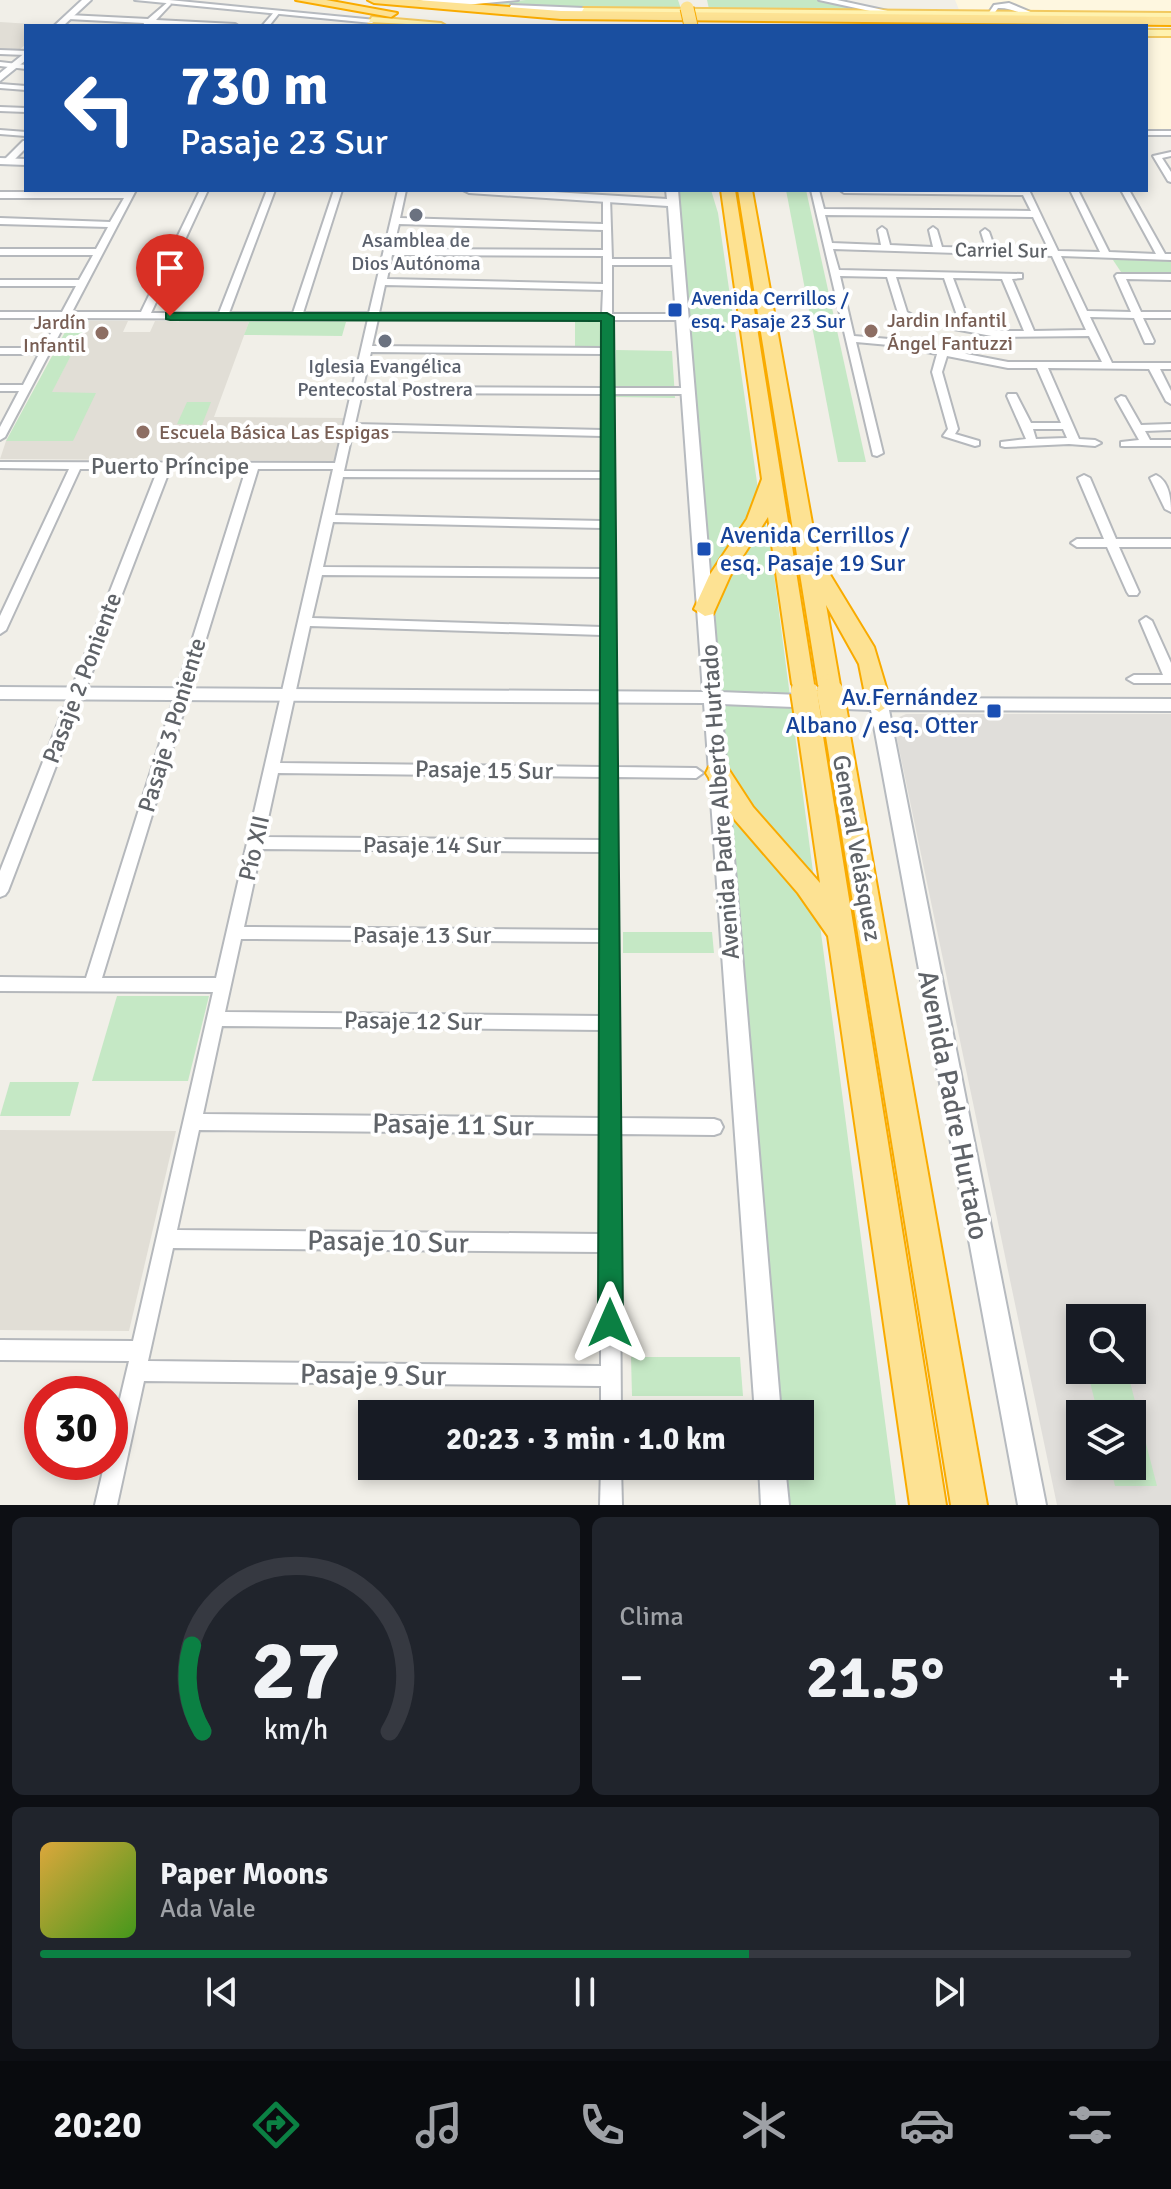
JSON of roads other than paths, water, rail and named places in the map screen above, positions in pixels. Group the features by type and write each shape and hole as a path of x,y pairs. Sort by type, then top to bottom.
{"highway":[{"path":"286,0 369,23"},
{"path":"302,0 480,22 632,24"},
{"path":"374,0 462,9 577,15 1171,19"},
{"path":"595,0 613,7 652,11"},
{"path":"726,12 771,8 786,0"},
{"path":"691,24 695,4"},
{"path":"695,4 704,24"},
{"path":"462,9 584,11"},
{"path":"1148,31 1171,32"},
{"path":"721,192 732,217"},
{"name":"General Velásquez","path":"728,192 803,684 823,724 969,1505"},
{"name":"General Velásquez","path":"745,192 829,685 823,724 844,954 928,1505"},
{"path":"705,609 717,580 757,525 772,469"},
{"path":"805,544 828,592 865,646 874,670 879,704"},
{"path":"707,773 813,892 831,922 844,954"}],"main road":[{"path":"60,24 87,0"},
{"path":"139,0 393,24"},
{"path":"421,0 584,11 900,14 993,10 1171,19"},
{"path":"450,3 514,0"},
{"path":"823,0 900,14"},
{"path":"0,78 24,56"},
{"path":"4,161 24,162"},
{"path":"510,192 607,199 672,196"},
{"name":"Avenida Padre Alberto Hurtado","path":"672,196 711,699 707,773 767,1400"},
{"path":"0,693 1171,705"},
{"name":"Avenida Padre Hurtado","path":"879,704 1032,1505"},
{"path":"773,1480 775,1505"}],"street":[{"path":"987,1 993,10 1008,3 1031,14"},
{"path":"68,17 148,24 169,3"},
{"path":"267,24 277,12"},
{"path":"0,52 24,54"},
{"path":"0,64 24,67"},
{"path":"0,86 24,88"},
{"path":"0,109 24,110"},
{"path":"0,132 24,134"},
{"path":"1167,133 1171,144"},
{"path":"4,161 24,145"},
{"path":"1171,154 1157,156 1171,179"},
{"path":"144,316 203,192"},
{"path":"223,316 270,192"},
{"path":"297,317 337,192"},
{"name":"Pío XII","path":"106,1505 402,192"},
{"path":"815,192 831,246 877,453"},
{"path":"1025,192 1108,365"},
{"path":"1075,192 1105,252"},
{"path":"1126,192 1166,256"},
{"path":"0,195 130,193 1,431"},
{"path":"607,199 611,1400"},
{"path":"820,212 1035,214"},
{"path":"0,221 113,225"},
{"path":"395,221 607,227"},
{"path":"882,230 886,247"},
{"path":"933,230 938,248"},
{"path":"985,232 991,250"},
{"name":"Carriel Sur","path":"831,246 1166,256"},
{"path":"0,252 98,252"},
{"path":"388,252 677,262"},
{"path":"836,273 1019,276"},
{"path":"1149,341 1121,278 1125,274 1171,277"},
{"path":"891,275 906,316 967,329 1031,335 1092,333"},
{"path":"948,276 967,329"},
{"path":"1006,276 1031,335"},
{"path":"381,282 607,287"},
{"path":"0,283 82,283"},
{"path":"1083,314 1171,315"},
{"path":"0,315 681,317"},
{"path":"851,342 941,356 999,370 1108,365 1154,369"},
{"path":"366,349 607,351"},
{"path":"0,351 45,351"},
{"path":"941,356 937,372 953,429 948,436 975,443"},
{"path":"1042,368 1171,369"},
{"path":"1042,368 1065,426"},
{"path":"1154,369 1171,401"},
{"path":"0,388 26,388"},
{"path":"357,390 688,391"},
{"path":"1012,396 1032,442"},
{"path":"1121,399 1146,443"},
{"path":"1027,426 1065,426 1071,430 1073,442"},
{"path":"348,427 608,433"},
{"path":"1138,428 1171,427"},
{"path":"1005,444 1095,443"},
{"path":"1125,444 1171,443"},
{"name":"Puerto Príncipe","path":"0,465 253,466 608,475"},
{"path":"0,630 76,465"},
{"name":"Pasaje 2 Poniente","path":"0,891 165,466"},
{"name":"Pasaje 3 Poniente","path":"92,984 253,466"},
{"path":"1084,478 1133,592"},
{"path":"1156,478 1171,509"},
{"path":"328,518 608,525"},
{"path":"1077,543 1171,543"},
{"path":"316,571 608,573"},
{"path":"1134,679 1171,679 1146,621"},
{"path":"305,622 608,631"},
{"name":"Pasaje 15 Sur","path":"272,768 707,773"},
{"name":"Pasaje 14 Sur","path":"255,843 609,846"},
{"name":"Pasaje 13 Sur","path":"235,933 609,936"},
{"path":"0,984 223,985"},
{"name":"Pasaje 12 Sur","path":"215,1019 610,1023"},
{"name":"Pasaje 11 Sur","path":"192,1122 714,1127"},
{"name":"Pasaje 10 Sur","path":"166,1239 610,1243"},
{"name":"Pasaje 9 Sur","path":"0,1350 138,1361 611,1376"},
{"path":"611,1480 611,1505"}],"place":[{"name":"Asamblea de Dios Autónoma","path":"416,215"},
{"name":"Avenida Cerrillos / esq. Pasaje 23 Sur","path":"675,310"},
{"name":"Jardin Infantil Ángel Fantuzzi","path":"871,331"},
{"name":"Jardín Infantil","path":"102,333"},
{"name":"Iglesia Evangélica Pentecostal Postrera","path":"385,341"},
{"name":"Escuela Básica Las Espigas","path":"143,432"},
{"name":"Avenida Cerrillos / esq. Pasaje 19 Sur","path":"704,549"},
{"name":"Av.Fernández Albano / esq. Otter","path":"994,711"}]}
